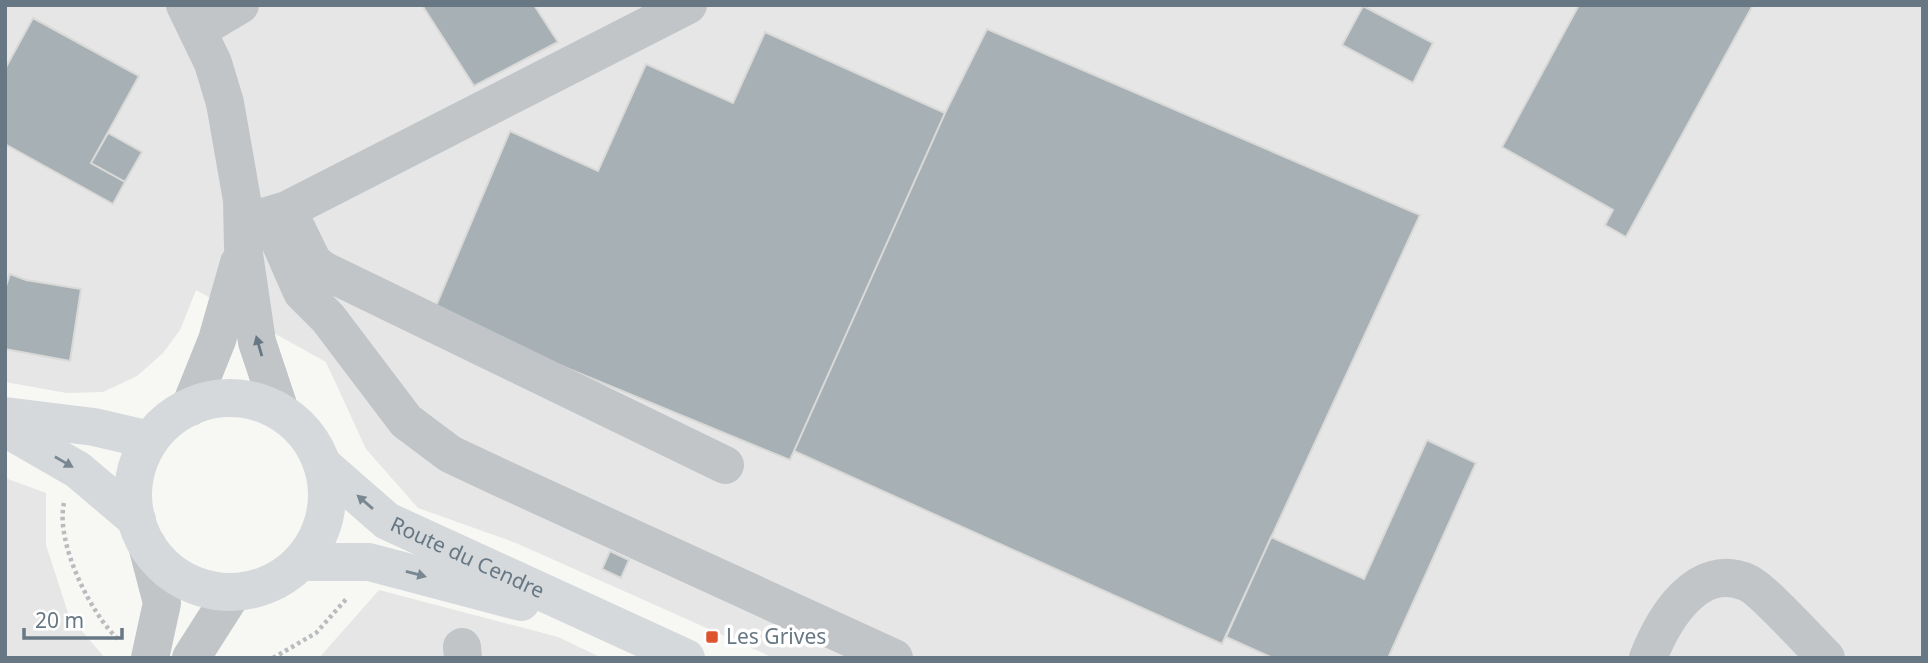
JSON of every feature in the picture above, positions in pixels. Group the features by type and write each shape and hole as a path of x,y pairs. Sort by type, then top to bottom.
{"main road":[{"path":"5,428 78,470 142,532 169,570 184,580 216,591 233,592 270,583 300,562 312,548 325,517 327,491 324,466 307,435 280,411 263,403 226,398 190,407 174,415 150,440 136,470 134,503 142,532"},
{"path":"5,416 94,427 150,440"},
{"name":"Route du Cendre","path":"324,466 387,521 687,658"},
{"name":"Route du Cendre","path":"300,562 369,562 623,630"}],"street":[{"path":"240,5 192,18 225,103 234,142 260,224 302,292 328,318 405,421 450,454 894,658"},
{"path":"190,407 260,224 688,5"},
{"path":"260,224 257,342 280,411"},
{"path":"260,224 323,270 725,465"},
{"path":"142,532 162,603 150,657"},
{"path":"1648,658 1669,614 1694,587 1722,579 1749,583 1826,658"},
{"path":"191,658 233,592"}],"path":[{"path":"78,470 63,507 66,538 82,589 109,631 126,646 150,657"}],"shaded area":[{"path":"5,5 1923,5 1923,658 774,658 516,543 418,508 366,449 326,362 196,290 180,330 163,353 137,376 103,392 67,393 5,382"},
{"path":"5,478 46,493 46,545 69,616 105,658 5,658"},
{"path":"379,590 558,637 602,658 319,658"}],"building":[{"path":"422,5 534,5 558,42 474,86"},
{"path":"1579,5 1753,5 1626,237 1605,225 1613,210 1502,147"},
{"path":"1363,6 1433,43 1413,83 1342,45"},
{"path":"33,18 139,76 91,163 125,182 113,204 5,144 5,69"},
{"path":"987,29 1420,215 1222,644 794,451 945,113"},
{"path":"765,32 945,113 790,460 433,313 510,131 598,171 646,64 733,103"},
{"path":"108,133 142,152 125,182 91,163"},
{"path":"10,274 26,280 81,289 70,361 5,349 5,289"},
{"path":"1427,440 1476,463 1388,658 1273,658 1226,637 1271,537 1364,579"},
{"path":"610,551 629,560 621,578 602,569"}],"place":[{"name":"Les Grives","path":"712,637"}]}
